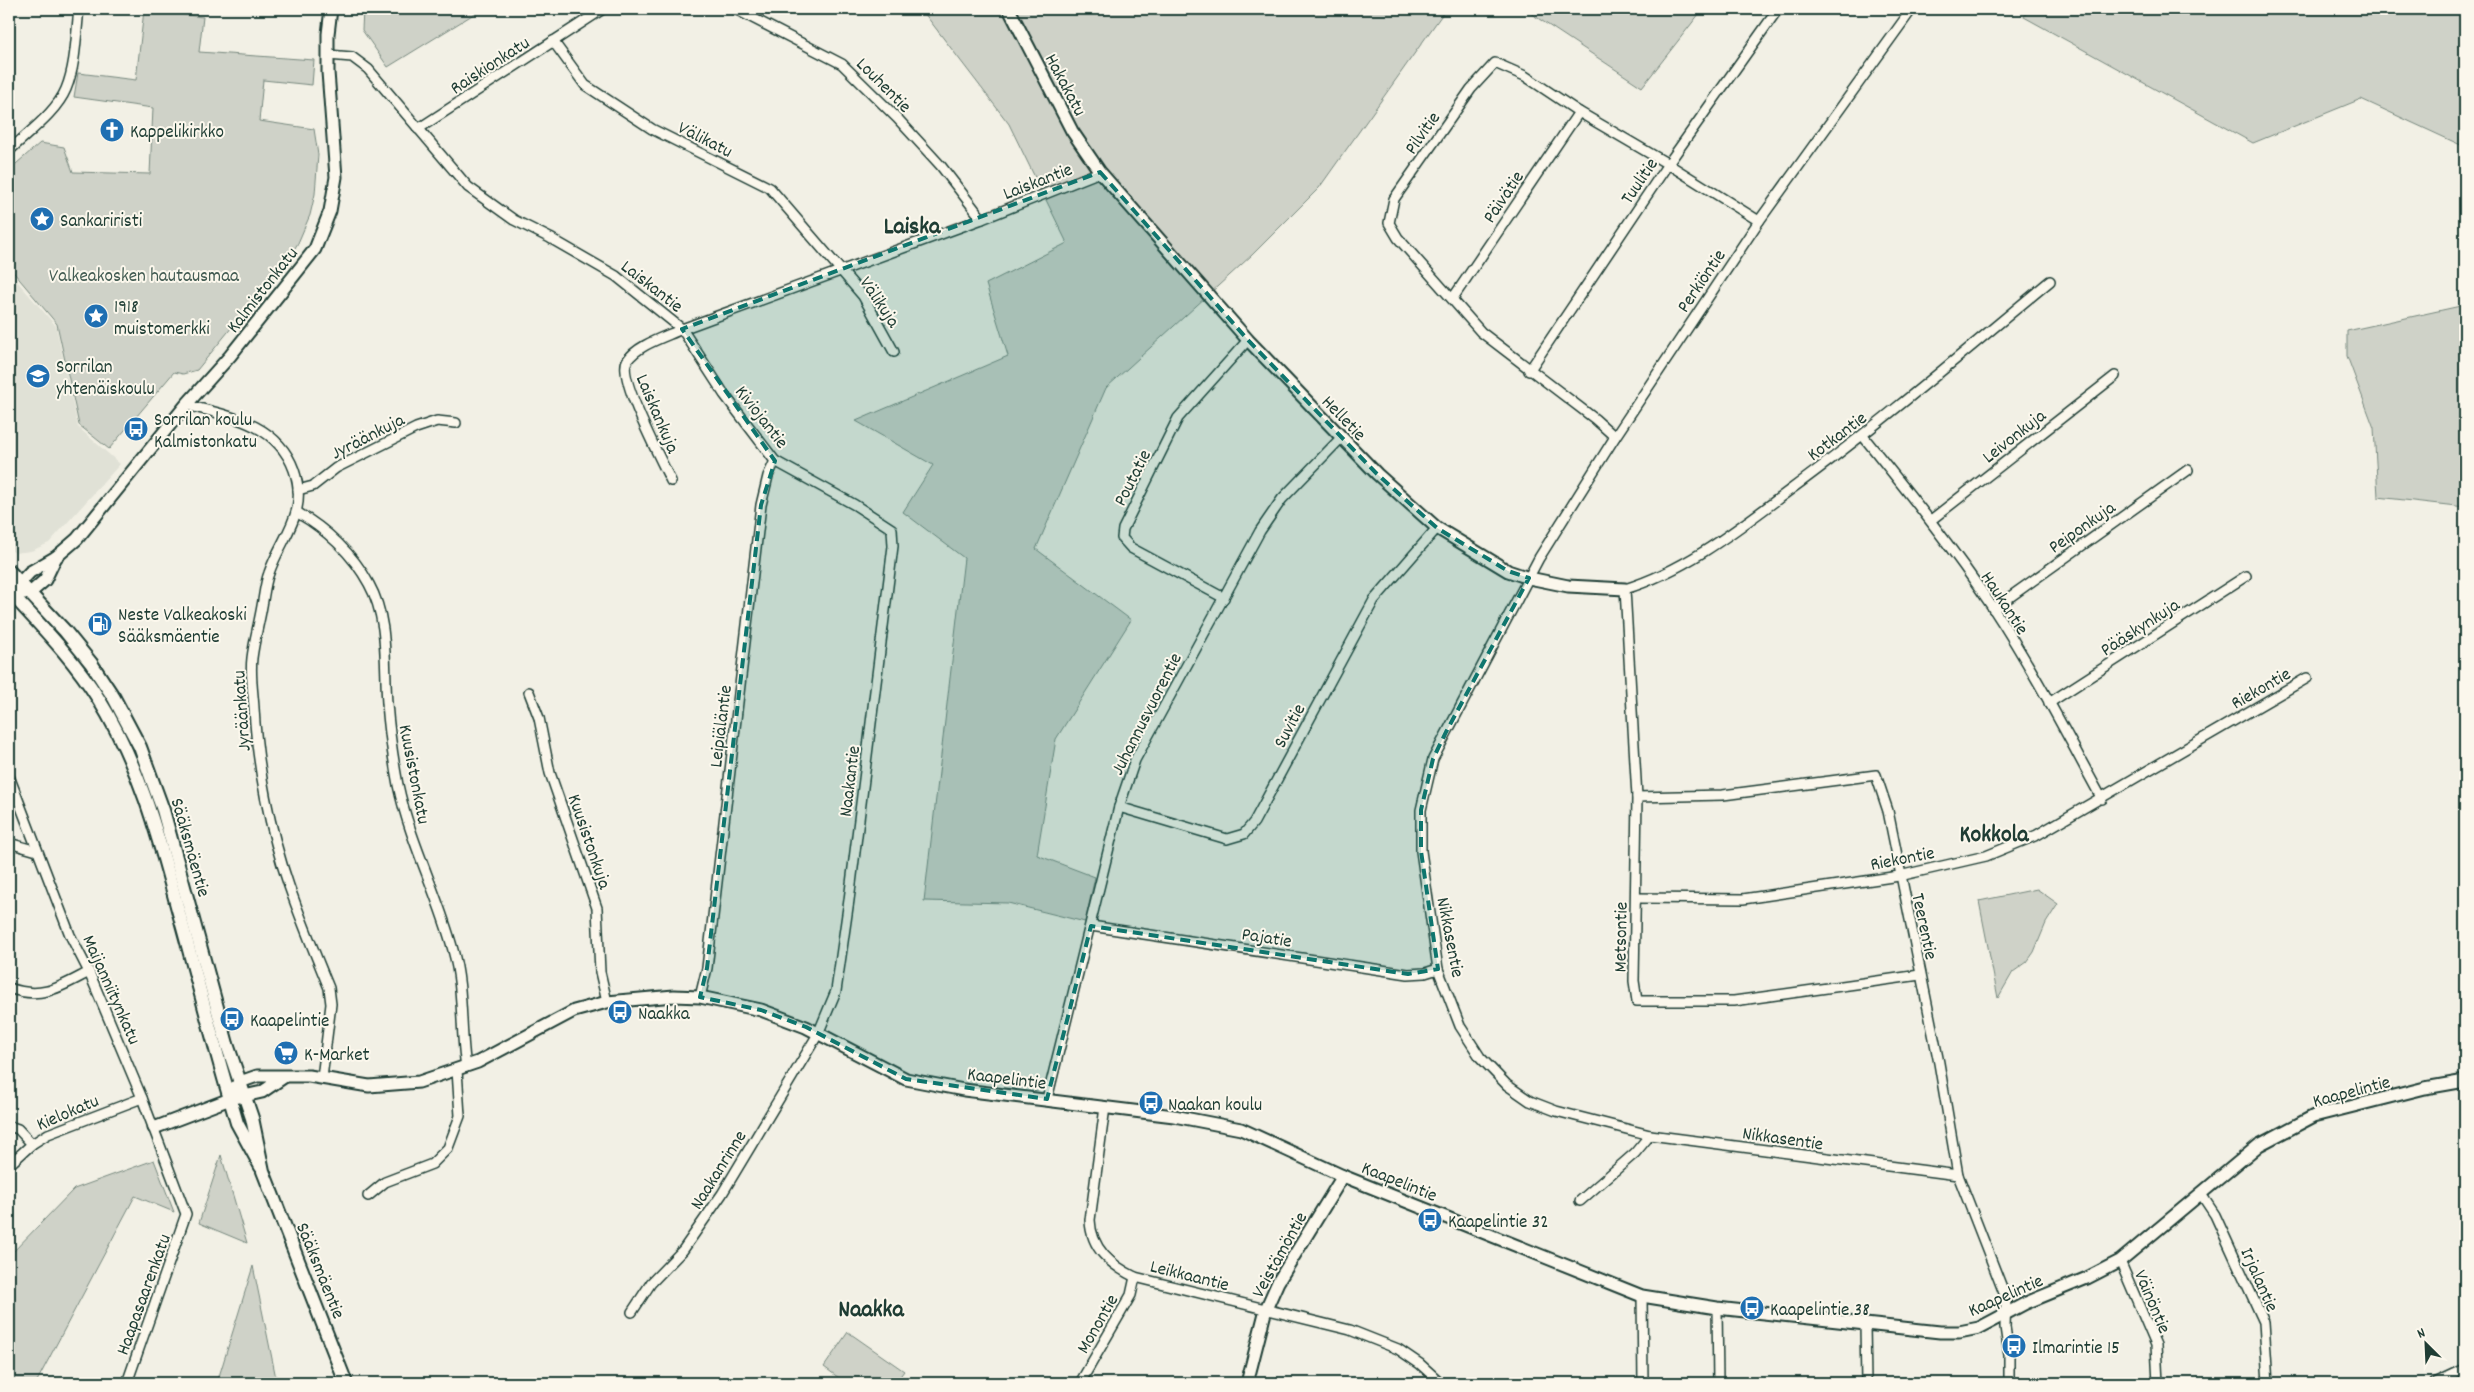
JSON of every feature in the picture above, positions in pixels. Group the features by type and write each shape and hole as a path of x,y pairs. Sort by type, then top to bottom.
{"main road":[{"name":"Sääksmäentie","path":"9,570 91,663 114,698 140,748 163,810 228,1044 246,1097 260,1150 263,1171"},
{"name":"Sääksmäentie","path":"10,593 52,637 85,678 110,718 142,786 163,852 237,1123 251,1152 263,1171 346,1383"}],"street":[{"path":"9,151 57,104 66,90 70,77 79,9"},
{"name":"Kalmistonkatu","path":"10,593 30,572 56,557 77,539 186,405 230,356 315,249 330,211 336,177 328,55 331,9"},
{"name":"Raiskionkatu","path":"418,129 603,9"},
{"name":"Louhentie","path":"735,9 842,64 892,112 941,166 982,219"},
{"name":"Hakakatu","path":"1009,9 1072,131 1100,172"},
{"name":"Tuulitie","path":"1529,371 1668,164 1778,9"},
{"name":"Perkiöntie","path":"1529,578 1615,437 1759,221 1912,9"},
{"name":"Välikatu","path":"554,42 585,85 652,129 770,188 822,246 838,270"},
{"name":"Laiskantie","path":"328,55 352,57 368,69 468,187 514,220 558,242 616,276 682,329 838,270 982,219 1100,172"},
{"name":"Pilvitie","path":"1615,437 1595,419 1529,371 1481,332 1453,298 1398,238 1389,223 1394,199 1471,89 1495,63 1525,76 1579,112 1668,164 1759,221"},
{"name":"Päivätie","path":"1453,298 1579,112"},
{"name":"Helletie","path":"1100,172 1248,340 1341,438 1437,528 1508,571 1529,578 1590,589 1626,589"},
{"name":"Välikuja","path":"838,270 863,296 894,352"},
{"name":"Kotkantie","path":"1626,589 1650,581 1688,561 1757,515 1863,436 2050,281"},
{"name":"Kiviojantie","path":"682,329 724,394 774,461 855,505 892,529"},
{"name":"Laiskankuja","path":"671,481 630,392 624,374 626,362 633,354 650,343 682,329"},
{"name":"Poutatie","path":"1224,598 1131,548 1122,538 1123,529 1178,418 1248,340"},
{"name":"Leivonkuja","path":"1931,520 2114,376"},
{"name":"Jyräänkatu","path":"186,405 242,419 262,430 278,443 293,469 298,490 298,513 268,574 252,660 253,692 255,728 278,853 329,988 331,1004 322,1078"},
{"name":"Jyräänkuja","path":"298,490 313,486 336,468 416,428 437,421 456,423"},
{"name":"Haukantie","path":"1863,436 1931,520 1993,609 2049,703 2102,799"},
{"name":"Juhannusvuorentie","path":"1047,1099 1119,807 1135,760 1260,531 1282,499 1341,438"},
{"name":"Leipiäläntie","path":"700,997 707,968 761,504 774,461"},
{"name":"Peiponkuja","path":"1993,609 2188,470"},
{"name":"Kuusistonkatu","path":"298,513 317,524 352,558 370,584 379,608 384,628 390,736 398,786 410,829 453,950 461,988 462,1069 460,1116 448,1148 432,1164 385,1182 368,1196"},
{"name":"Suvitie","path":"1119,807 1227,839 1244,834 1254,822 1374,600 1437,528"},
{"name":"Naakantie","path":"818,1034 836,991 887,600 894,537 892,529"},
{"name":"Kalmistonkatu","path":"30,593 45,580 56,557"},
{"name":"Pääskynkuja","path":"2049,703 2246,576"},
{"name":"Nikkasentie","path":"1529,578 1433,759 1421,810 1421,851 1438,969 1460,1026 1480,1057 1507,1085 1530,1101 1556,1111 1650,1135 1958,1175"},
{"name":"Metsontie","path":"1626,589 1637,797 1634,981 1637,1001 1734,1001 1920,976"},
{"path":"10,593 30,593"},
{"name":"Riekontie","path":"1636,898 1743,899 1899,876 1986,856 2037,835 2102,799 2307,678"},
{"name":"Kuusistonkuja","path":"529,692 539,718 550,773 597,908 600,972 607,1002"},
{"name":"Teerentie","path":"1637,797 1723,795 1876,775 1888,811 1899,876 1939,1063 1958,1175 2006,1298 2005,1314 2009,1383"},
{"name":"Maijanniitynkatu","path":"9,776 70,935 89,972 142,1098 186,1214"},
{"path":"9,843 37,851"},
{"name":"Pajatie","path":"1091,926 1408,974 1425,974 1438,969"},
{"path":"9,988 37,994 52,990 89,972"},
{"name":"Kaapelintie","path":"240,1082 257,1076 322,1078 369,1086 419,1082 462,1069 574,1011 607,1002 674,996 700,997 761,1010 818,1034 906,1079 964,1090 1105,1106 1236,1127 1343,1176 1642,1296 1717,1308 1940,1332 1960,1332 1979,1328 2120,1261 2259,1145 2314,1116 2425,1088 2465,1081"},
{"name":"Naakanrinne","path":"632,1312 651,1282 683,1250 722,1194 818,1034"},
{"path":"154,1128 230,1099 262,1092 284,1077"},
{"path":"230,1099 234,1088 240,1082"},
{"name":"Kielokatu","path":"9,1126 18,1129 32,1144 48,1134 142,1098"},
{"name":"Leikkaantie","path":"1105,1106 1090,1220 1090,1233 1100,1251 1115,1267 1135,1277 1350,1330 1398,1349 1420,1364 1441,1383"},
{"path":"1580,1201 1635,1153 1650,1135"},
{"path":"9,1165 32,1144"},
{"name":"Veistämöntie","path":"1247,1383 1266,1309 1278,1282 1343,1176"},
{"name":"Irjalantie","path":"2201,1194 2214,1216 2264,1322 2268,1383"},
{"name":"Haapasaarenkatu","path":"127,1383 186,1214"},
{"name":"Väinöntie","path":"2120,1261 2156,1345 2158,1383"},
{"name":"Monontie","path":"1080,1383 1131,1295 1135,1277"},
{"path":"1642,1296 1643,1383"},
{"path":"1717,1308 1718,1383"},
{"path":"1865,1324 1866,1383"},
{"path":"2435,1383 2465,1369"}],"highlighted area":[{"path":"1100,172 1248,340 1377,474 1437,528 1508,571 1529,578 1433,759 1421,810 1421,851 1438,969 1408,974 1091,926 1047,1099 906,1079 806,1027 761,1010 700,997 707,968 761,505 775,461 682,329"}],"shaded area":[{"name":"Sorrilan yhtenäiskoulu","path":"9,272 56,326 78,427 120,464 49,543 31,551 15,553 9,549"}],"green space":[{"path":"363,9 482,9 388,67 362,30"},
{"path":"921,9 1446,9 1319,188 1252,255 1106,388 1036,549 1131,620 1056,739 1037,855 1095,877 1085,922 1008,903 924,901 964,558 903,512 933,465 856,421 1008,356 986,284 1067,243 1009,124"},
{"path":"1524,9 1703,9 1642,87"},
{"path":"2028,9 2465,9 2465,147 2361,99 2253,143 2024,17"},
{"name":"Valkeakosken hautausmaa","path":"144,10 203,17 199,52 314,60 312,85 263,80 259,121 314,129 318,155 315,194 310,215 290,256 197,370 183,374 174,372 109,449 79,425 57,324 9,267 9,170 40,143 64,147 73,172 150,174 153,108 74,97 78,73 136,80"},
{"path":"2465,305 2465,507 2378,497 2374,428 2347,356 2347,331"},
{"path":"2037,889 2058,904 2046,923 2034,952 2027,962 2013,972 1998,998 1979,901"},
{"path":"221,1155 247,1243 199,1223"},
{"path":"154,1160 174,1212 135,1196 36,1383 9,1383 9,1256 74,1189"},
{"path":"253,1266 277,1383 217,1383"},
{"path":"848,1332 904,1371 895,1383 846,1383 824,1367"}],"place":[{"name":"Kappelikirkko","path":"112,130"},
{"name":"Sankariristi","path":"42,219"},
{"name":"1918 muistomerkki","path":"96,316"},
{"name":"Sorrilan yhtenäiskoulu","path":"38,376"},
{"name":"Sorrilan koulu Kalmistonkatu","path":"136,429"},
{"name":"Neste Valkeakoski Sääksmäentie","path":"100,624"},
{"name":"Naakka","path":"620,1012"},
{"name":"Kaapelintie","path":"232,1019"},
{"name":"K-Market","path":"286,1053"},
{"name":"Naakan koulu","path":"1151,1103"},
{"name":"Kaapelintie 32","path":"1430,1220"},
{"name":"Kaapelintie 38","path":"1752,1308"},
{"name":"Ilmarintie 15","path":"2014,1346"}],"district":[{"name":"Laiska","path":"912,225"},
{"name":"Kokkola","path":"1994,833"},
{"name":"Naakka","path":"871,1308"}]}
